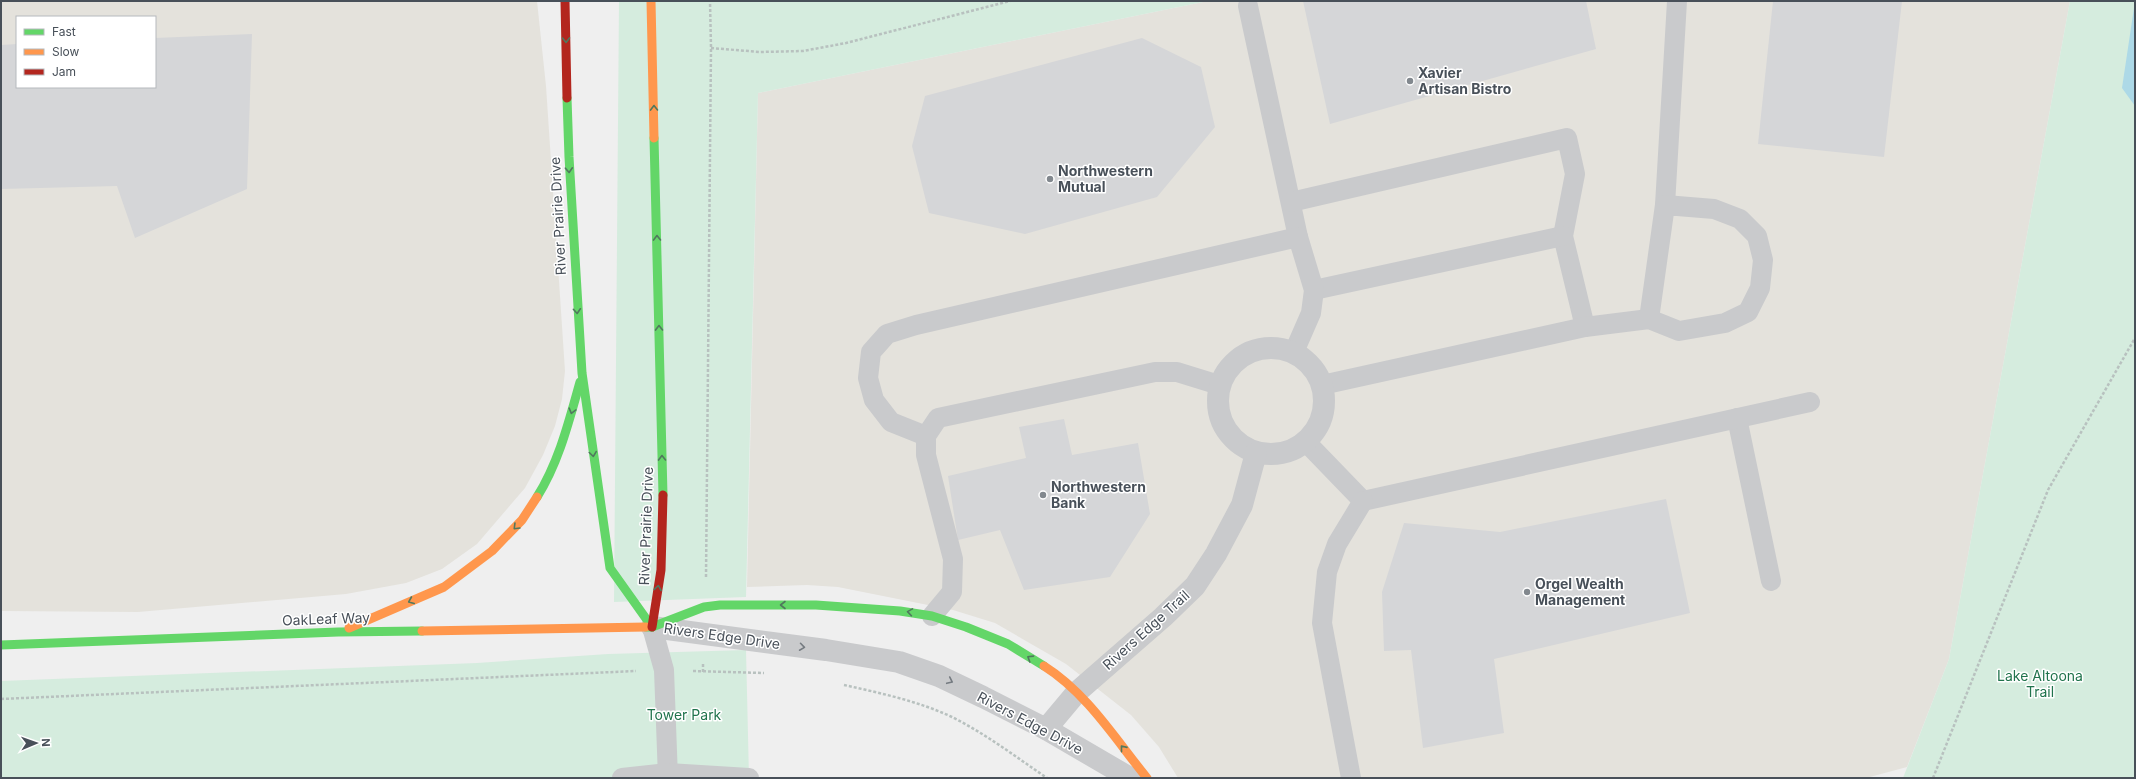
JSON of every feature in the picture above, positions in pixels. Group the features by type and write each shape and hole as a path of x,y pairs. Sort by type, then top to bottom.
{"street":[{"name":"River Prairie Drive","path":"565,1 569,157 582,373 610,568 652,627"},
{"name":"River Prairie Drive","path":"651,1 663,492 661,570 652,627"},
{"path":"1267,348 1283,348 1294,352 1302,357 1314,370 1322,386 1324,403 1322,417 1315,431 1306,442 1293,450 1281,454 1256,453 1247,450 1235,441 1224,427 1218,410 1219,385 1226,372 1235,361 1250,351 1267,348"},
{"path":"338,632 444,587 492,551 522,520 543,487 566,433 582,373"},
{"name":"Rivers Edge Trail","path":"1046,729 1077,692 1163,617 1195,586 1216,554 1242,506 1256,453"},
{"name":"Rivers Edge Drive","path":"652,627 704,607 720,605 816,605 900,611 932,616 966,627 1008,644 1058,675 1077,692 1147,778"},
{"name":"Rivers Edge Drive","path":"652,627 826,650 899,662 939,676 1046,729 1130,778"},
{"name":"OakLeaf Way","path":"1,645 338,632 652,627"}],"lane":[{"path":"1649,319 1665,205 1678,1"},
{"path":"1248,6 1298,237 1314,290 1311,313 1294,352"},
{"path":"1291,202 1567,138 1575,174 1563,236 1585,327"},
{"path":"1322,386 1585,327 1649,319 1679,331 1725,323 1748,312 1760,288 1763,260 1758,236 1740,219 1714,209 1665,205"},
{"path":"1314,290 1563,236"},
{"path":"926,436 891,422 874,400 868,378 871,352 887,334 916,325 1298,237"},
{"path":"932,616 952,592 953,559 926,455 926,436 938,418 1155,372 1177,372 1219,385"},
{"path":"1351,778 1322,623 1327,572 1337,544 1363,501 1810,402"},
{"path":"1737,418 1771,581"},
{"path":"1306,442 1363,501"},
{"path":"652,627 664,670 668,776"},
{"path":"622,778 668,776 749,778"}],"path":[{"path":"704,607 707,566 711,48 710,1"},
{"path":"711,48 760,52 803,51 846,43 1010,1"},
{"path":"1933,778 2048,490 2135,338"},
{"path":"703,672 704,633"},
{"path":"1,699 664,670 771,674"},
{"path":"838,683 891,695 952,717 999,745 1047,778"}],"shaded area":[{"path":"1,1 537,1 546,86 565,371 562,399 555,426 543,455 525,488 477,544 442,569 406,583 346,594 138,612 1,611"},
{"path":"1208,1 2070,1 1949,659 1907,767 1866,778 1178,778 1159,747 1131,715 1066,664 995,623 953,610 838,587 807,585 747,587 758,93"}],"green space":[{"path":"619,1 1208,1 758,93 746,597 614,602"},
{"name":"Lake Altoona Trail","path":"2070,1 2135,1 2135,778 1903,778 1949,659"},
{"name":"Tower Park","path":"746,650 749,778 1,778 1,681 477,663 608,654"}],"water":[{"path":"2135,1 2135,106 2122,88"}],"building":[{"path":"1303,1 1586,1 1596,49 1330,124"},
{"path":"1773,1 1902,1 1884,157 1758,144"},
{"path":"252,34 247,189 135,238 117,186 1,189 1,45 16,44 16,88 156,88 156,38"},
{"path":"1142,38 1201,67 1215,127 1157,197 1025,234 929,213 912,146 925,96"},
{"path":"1064,419 1072,455 1138,443 1150,514 1110,577 1024,590 1000,530 958,540 948,476 1026,458 1019,427"},
{"path":"1666,499 1690,613 1494,659 1504,733 1423,748 1411,650 1384,651 1382,592 1404,523 1500,532"}],"traffic: fast":[{"path":"567,98 569,157 582,373 610,568 652,627"},
{"path":"654,138 663,495"},
{"path":"537,497 545,484 557,456 580,382"},
{"path":"646,627 652,627 704,607 720,605 816,605 900,611 932,616 966,627 1008,644 1044,666"},
{"path":"1,645 338,632 422,631"}],"traffic: slow":[{"path":"651,1 654,138"},
{"path":"349,628 444,587 492,551 522,520 537,497"},
{"path":"422,631 646,627"},
{"path":"1044,666 1060,677 1087,703 1147,778"}],"traffic: jam":[{"path":"565,1 567,98"},
{"path":"652,627 661,570 663,495"}],"place":[{"name":"Xavier Artisan Bistro","path":"1410,81"},
{"name":"Northwestern Mutual","path":"1050,179"},
{"name":"Northwestern Bank","path":"1043,495"},
{"name":"Orgel Wealth Management","path":"1527,592"}]}
